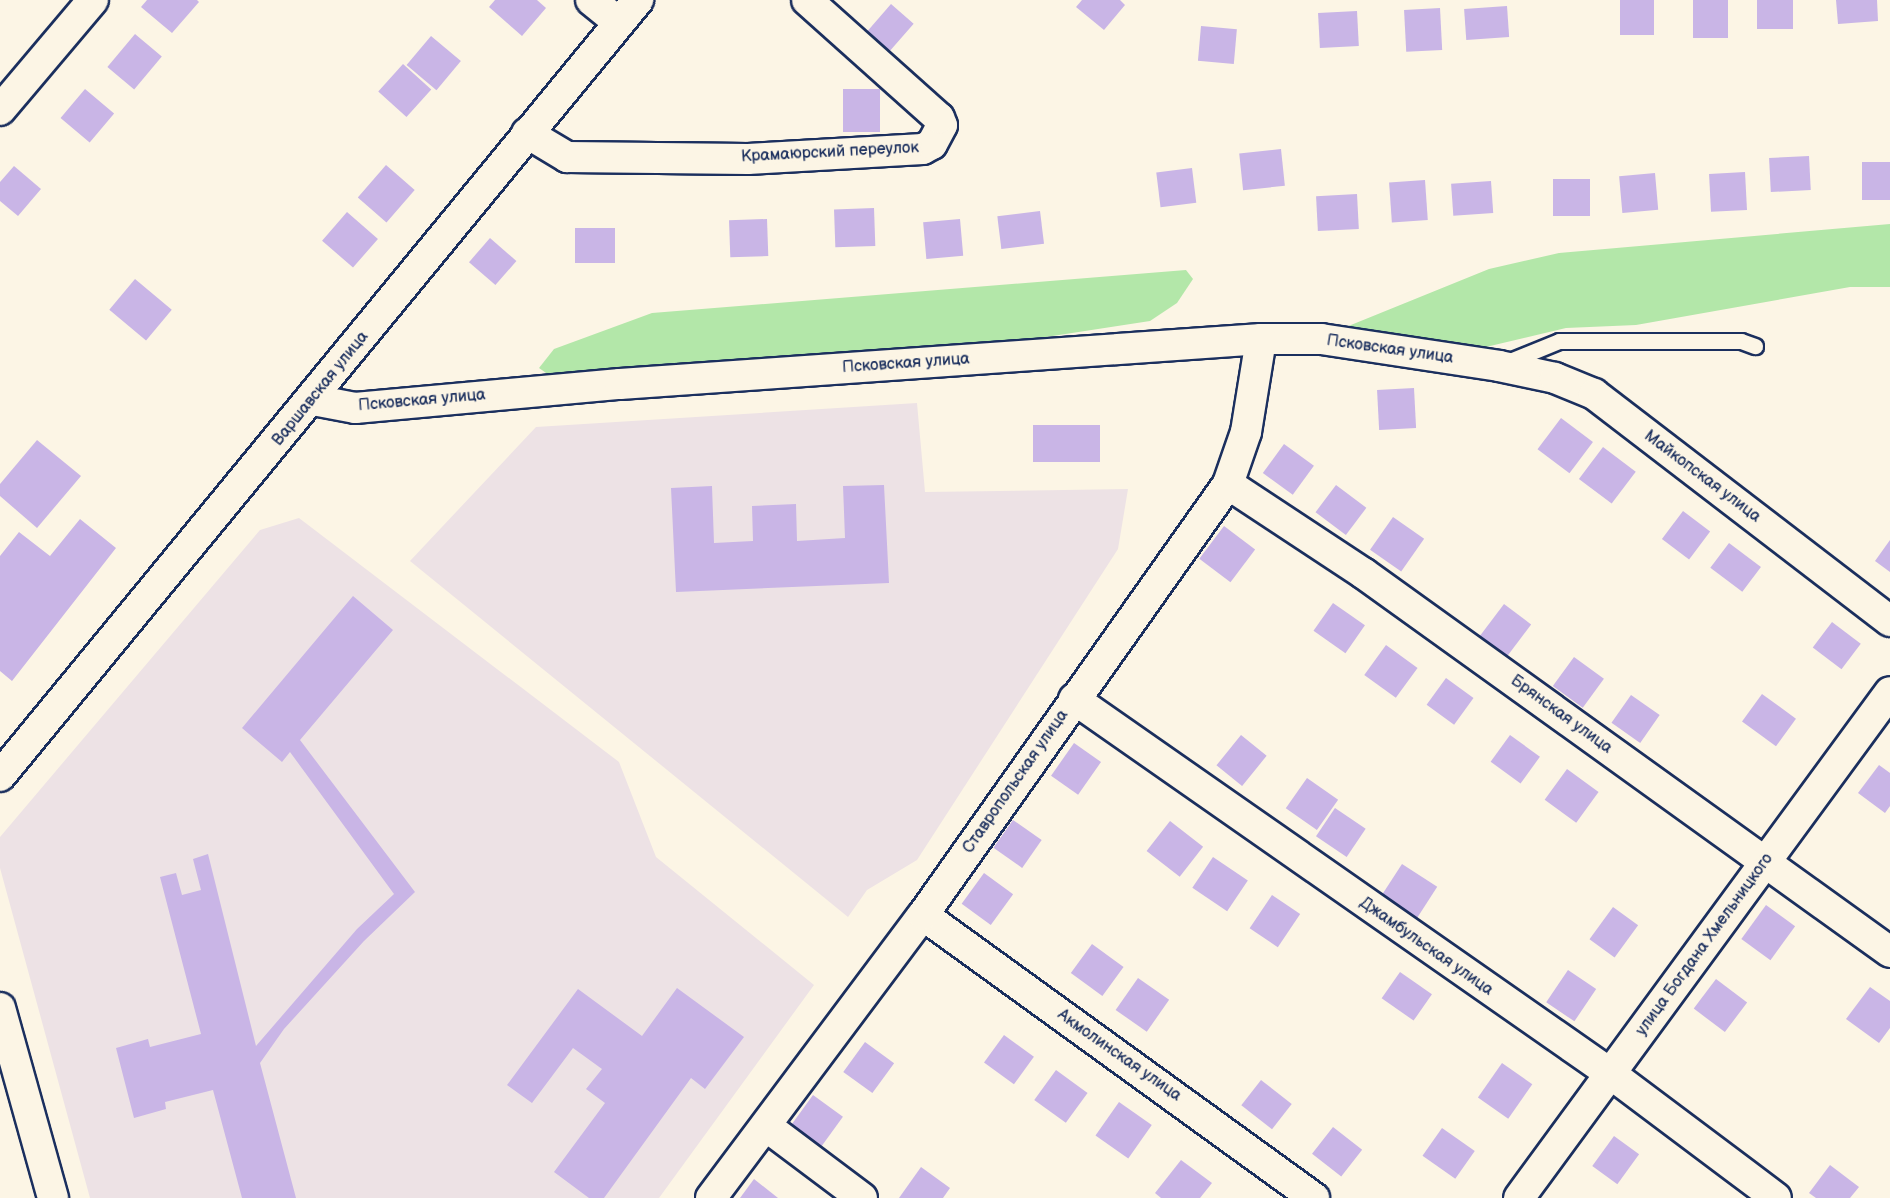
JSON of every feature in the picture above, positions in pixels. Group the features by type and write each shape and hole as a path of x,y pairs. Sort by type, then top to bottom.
{"street":[{"path":"0,110 93,0"},
{"path":"591,0 619,23"},
{"name":"Варшавская улица","path":"0,776 313,400 527,133 638,0"},
{"name":"Крамаюрский переулок","path":"527,133 567,157 748,159 923,149 932,144 942,125 939,118 807,0"},
{"name":"Псковская улица","path":"313,400 355,408 620,384 1261,339 1321,339 1499,366"},
{"name":"Ставропольская улица","path":"711,1198 923,915 1228,484 1246,432 1261,339"},
{"name":"Майкопская улица","path":"1499,366 1555,378 1594,394 1890,621"},
{"name":"Брянская улица","path":"1228,484 1363,573 1890,952"},
{"name":"улица Богдана Хмельницкого","path":"1519,1198 1890,692"},
{"name":"Джамбульская улица","path":"1074,699 1611,1074 1776,1198"},
{"name":"Акмолинская улица","path":"923,915 1314,1198"},
{"path":"0,1008 53,1198"},
{"path":"766,1126 862,1198"}],"lane":[{"path":"1499,366 1559,341 1741,341 1755,346"}],"shaded area":[{"path":"917,403 925,492 1128,489 1118,549 917,860 867,890 848,917 410,561 536,427"},
{"path":"299,518 619,762 656,857 814,985 659,1198 90,1198 0,868 0,837 260,530"}],"green space":[{"path":"1890,224 1890,287 1850,287 1636,325 1566,328 1469,351 1353,333 1346,327 1489,269 1559,253"},
{"path":"1186,270 1193,279 1177,303 1150,321 1020,341 549,375 539,368 554,349 652,313"}],"building":[{"path":"147,0 197,0 199,2 172,33 141,7"},
{"path":"495,0 537,0 546,8 522,36 489,7"},
{"path":"1082,0 1120,0 1125,5 1104,30 1076,7"},
{"path":"1620,0 1654,0 1654,35 1620,35"},
{"path":"1693,0 1728,0 1728,38 1693,38"},
{"path":"1757,0 1793,0 1793,29 1757,29"},
{"path":"1836,0 1877,0 1878,21 1838,24"},
{"path":"891,4 914,24 887,54 865,34"},
{"path":"1507,6 1509,37 1466,40 1464,9"},
{"path":"1440,8 1442,50 1406,52 1404,10"},
{"path":"1357,11 1359,46 1320,48 1318,13"},
{"path":"1201,26 1237,29 1234,64 1198,61"},
{"path":"135,34 162,56 134,89 107,67"},
{"path":"431,36 461,61 436,90 407,65"},
{"path":"403,64 431,89 406,117 378,91"},
{"path":"85,89 114,113 90,143 61,118"},
{"path":"843,89 880,89 880,132 843,132"},
{"path":"1281,149 1285,186 1243,190 1239,153"},
{"path":"1809,156 1811,190 1771,192 1769,158"},
{"path":"1862,162 1890,162 1890,200 1862,200"},
{"path":"386,165 415,190 386,222 358,197"},
{"path":"14,166 41,189 18,216 0,201 0,182"},
{"path":"1192,168 1196,203 1161,207 1156,172"},
{"path":"1745,172 1747,210 1711,212 1709,174"},
{"path":"1655,173 1658,210 1622,213 1619,176"},
{"path":"1553,179 1590,179 1590,216 1553,216"},
{"path":"1425,180 1428,220 1392,222 1389,183"},
{"path":"1491,181 1493,213 1453,216 1451,184"},
{"path":"1357,194 1359,229 1318,231 1316,196"},
{"path":"874,208 875,246 835,247 834,209"},
{"path":"1040,211 1044,244 1001,249 997,216"},
{"path":"347,212 378,239 353,268 322,241"},
{"path":"767,219 768,256 730,257 729,220"},
{"path":"960,219 963,256 926,259 923,222"},
{"path":"575,228 615,228 615,263 575,263"},
{"path":"490,238 516,261 495,285 469,262"},
{"path":"135,279 172,310 146,340 109,310"},
{"path":"1414,388 1416,428 1379,430 1377,390"},
{"path":"1561,418 1593,442 1569,473 1538,449"},
{"path":"1033,425 1100,425 1100,462 1033,462"},
{"path":"37,440 81,476 37,528 0,496 0,484"},
{"path":"1284,444 1314,466 1293,495 1263,473"},
{"path":"1603,447 1636,472 1612,504 1579,479"},
{"path":"884,485 889,583 676,592 671,488 712,486 714,543 753,541 752,506 796,504 797,541 845,538 843,486"},
{"path":"1336,485 1366,508 1346,535 1316,512"},
{"path":"1683,511 1710,531 1689,559 1662,539"},
{"path":"1393,517 1424,539 1401,572 1370,550"},
{"path":"80,519 116,548 12,681 0,671 0,556 19,532 50,556"},
{"path":"1224,526 1255,549 1230,582 1199,559"},
{"path":"1890,540 1890,572 1875,561"},
{"path":"1729,543 1761,567 1742,592 1710,568"},
{"path":"353,596 393,630 300,740 415,892 364,941 284,1029 260,1063 296,1198 242,1198 213,1090 165,1102 166,1109 134,1118 116,1048 148,1039 150,1047 201,1034 160,877 176,873 182,895 201,890 193,859 208,854 256,1046 357,929 394,894 290,752 282,762 242,728"},
{"path":"1333,603 1365,625 1345,653 1313,631"},
{"path":"1504,604 1531,624 1506,658 1479,638"},
{"path":"1832,622 1861,644 1841,669 1813,648"},
{"path":"1386,645 1418,668 1396,698 1364,675"},
{"path":"1574,657 1604,679 1583,708 1553,686"},
{"path":"1446,678 1474,698 1454,725 1427,705"},
{"path":"1762,694 1796,719 1776,746 1742,722"},
{"path":"1631,695 1660,715 1640,743 1611,723"},
{"path":"1241,735 1267,756 1242,786 1216,765"},
{"path":"1510,735 1540,757 1521,783 1491,762"},
{"path":"1074,743 1101,762 1078,795 1051,776"},
{"path":"1879,765 1890,773 1890,806 1885,813 1858,793"},
{"path":"1567,769 1599,792 1576,823 1545,800"},
{"path":"1307,778 1338,800 1317,830 1286,808"},
{"path":"1335,808 1366,829 1347,857 1316,836"},
{"path":"1013,820 1042,840 1022,868 993,848"},
{"path":"1170,821 1203,847 1180,877 1147,851"},
{"path":"1213,857 1248,880 1227,911 1192,888"},
{"path":"1402,864 1437,887 1417,918 1382,895"},
{"path":"984,873 1013,894 991,925 962,904"},
{"path":"1272,895 1300,914 1278,947 1250,928"},
{"path":"1766,905 1795,926 1770,960 1741,939"},
{"path":"1613,907 1638,925 1615,958 1589,939"},
{"path":"1092,944 1124,967 1102,996 1071,973"},
{"path":"1568,970 1596,989 1574,1021 1546,1002"},
{"path":"1400,972 1432,994 1414,1021 1382,998"},
{"path":"1138,978 1169,1000 1147,1032 1116,1010"},
{"path":"1716,979 1747,1002 1725,1032 1694,1009"},
{"path":"1870,987 1890,1001 1890,1028 1879,1043 1846,1019"},
{"path":"677,988 744,1037 705,1089 691,1078 604,1198 589,1198 554,1172 605,1103 586,1089 602,1069 573,1048 532,1103 507,1085 578,989 642,1036"},
{"path":"1004,1035 1034,1057 1014,1084 984,1063"},
{"path":"865,1042 894,1063 872,1093 843,1072"},
{"path":"1502,1063 1532,1084 1508,1119 1478,1097"},
{"path":"1056,1070 1088,1093 1066,1123 1034,1100"},
{"path":"1261,1080 1292,1104 1272,1129 1241,1105"},
{"path":"813,1095 843,1117 818,1151 788,1129"},
{"path":"1119,1102 1152,1125 1128,1159 1095,1136"},
{"path":"1333,1127 1362,1150 1341,1177 1312,1154"},
{"path":"1442,1128 1475,1151 1455,1179 1422,1156"},
{"path":"1614,1136 1639,1154 1617,1184 1592,1166"},
{"path":"1181,1160 1212,1183 1200,1198 1161,1198 1155,1193"},
{"path":"1830,1165 1859,1187 1850,1198 1816,1198 1809,1193"},
{"path":"921,1167 950,1188 943,1198 899,1198"},
{"path":"754,1179 778,1198 740,1198"}]}
